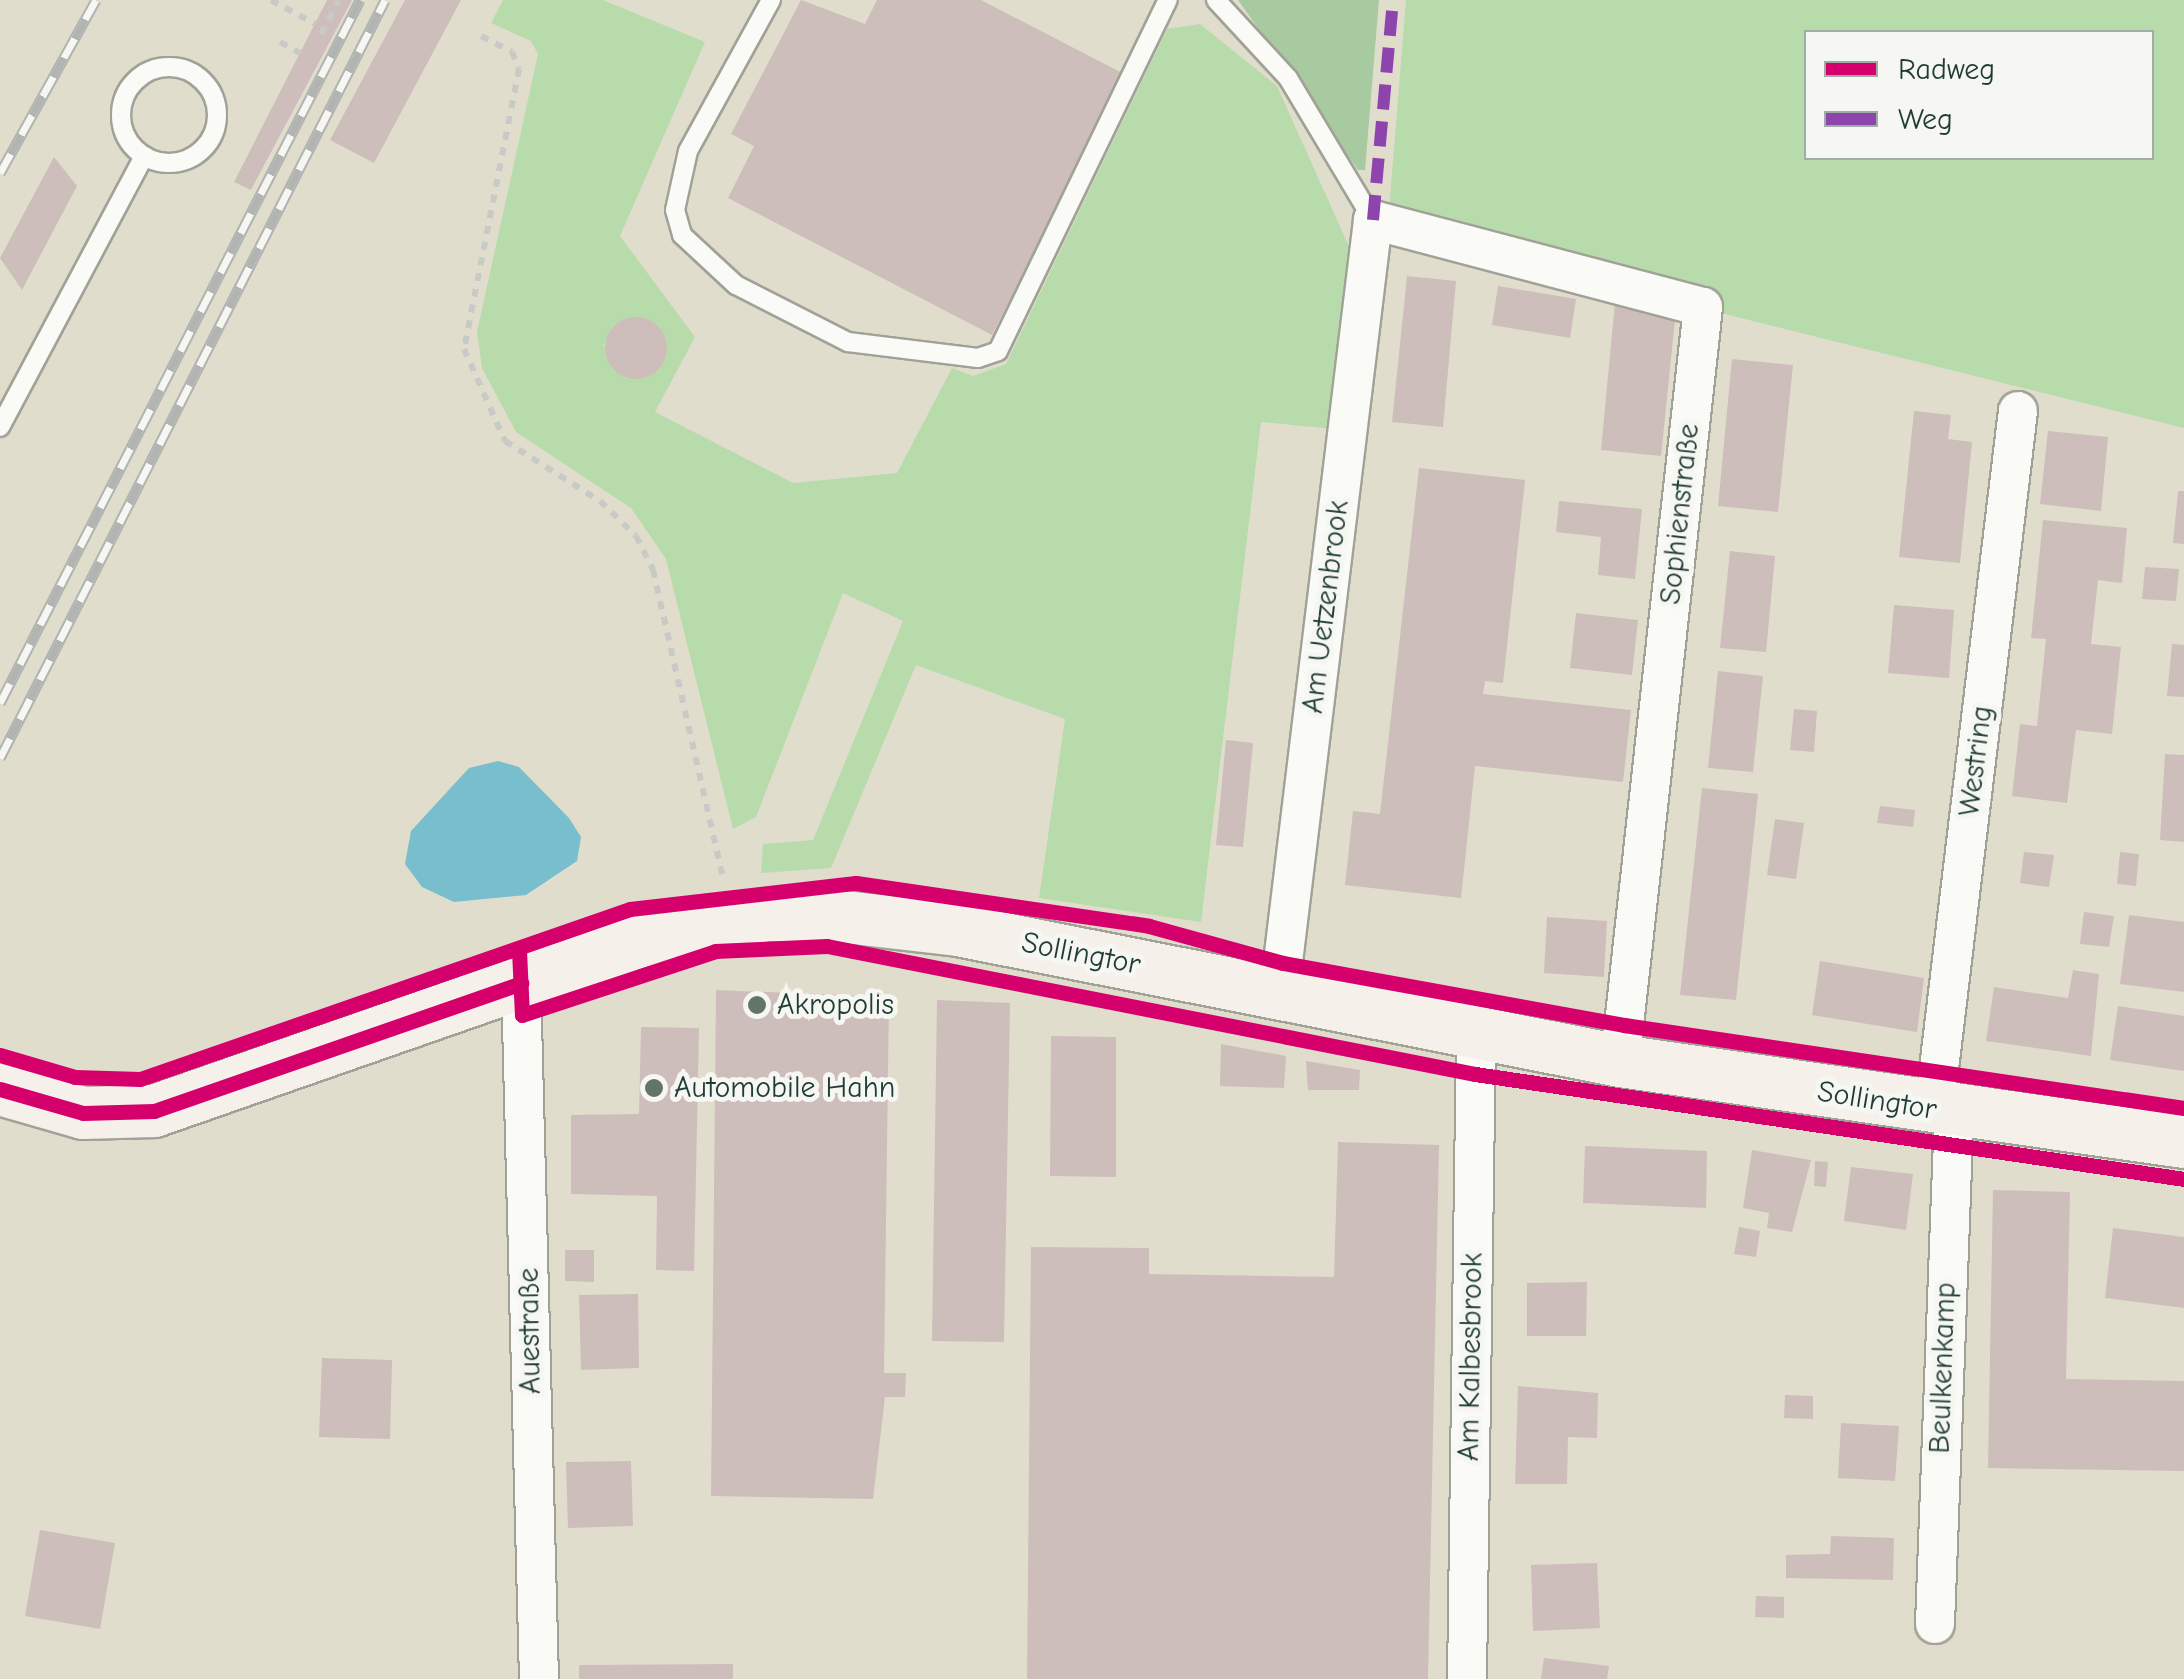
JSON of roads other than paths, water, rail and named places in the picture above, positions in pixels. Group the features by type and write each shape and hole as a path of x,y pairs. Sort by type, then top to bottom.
{"main road":[{"name":"Sollingtor","path":"0,1089 83,1113 154,1112 521,984 720,922 836,916 958,930 1620,1061 1944,1112 2184,1142"}],"street":[{"name":"Am Uetzenbrook","path":"1278,995 1373,220"},
{"name":"Sophienstraße","path":"1373,220 1704,307 1620,1061"},
{"name":"Westring","path":"1944,1112 2018,411"},
{"name":"Auestraße","path":"521,984 539,1679"},
{"name":"Am Kalbesbrook","path":"1467,1679 1476,1034"},
{"name":"Beulkenkamp","path":"1935,1624 1944,1112"}],"lane":[{"path":"771,0 688,150 675,210 682,235 736,285 848,342 978,358 998,352 1168,0"},
{"path":"1216,0 1288,78 1373,220"},
{"path":"165,66 194,73 217,116 205,147 176,162 144,156 120,118 128,90 165,66"},
{"path":"0,427 144,156"}],"water":[{"path":"498,761 519,767 569,818 581,837 577,861 526,895 454,902 422,887 405,864 411,831 469,768"}],"railway":[{"path":"0,173 96,0"},
{"path":"0,703 360,0"},
{"path":"0,758 385,0"}],"place":[{"name":"Akropolis","path":"757,1005"},
{"name":"Automobile Hahn","path":"654,1088"}]}
